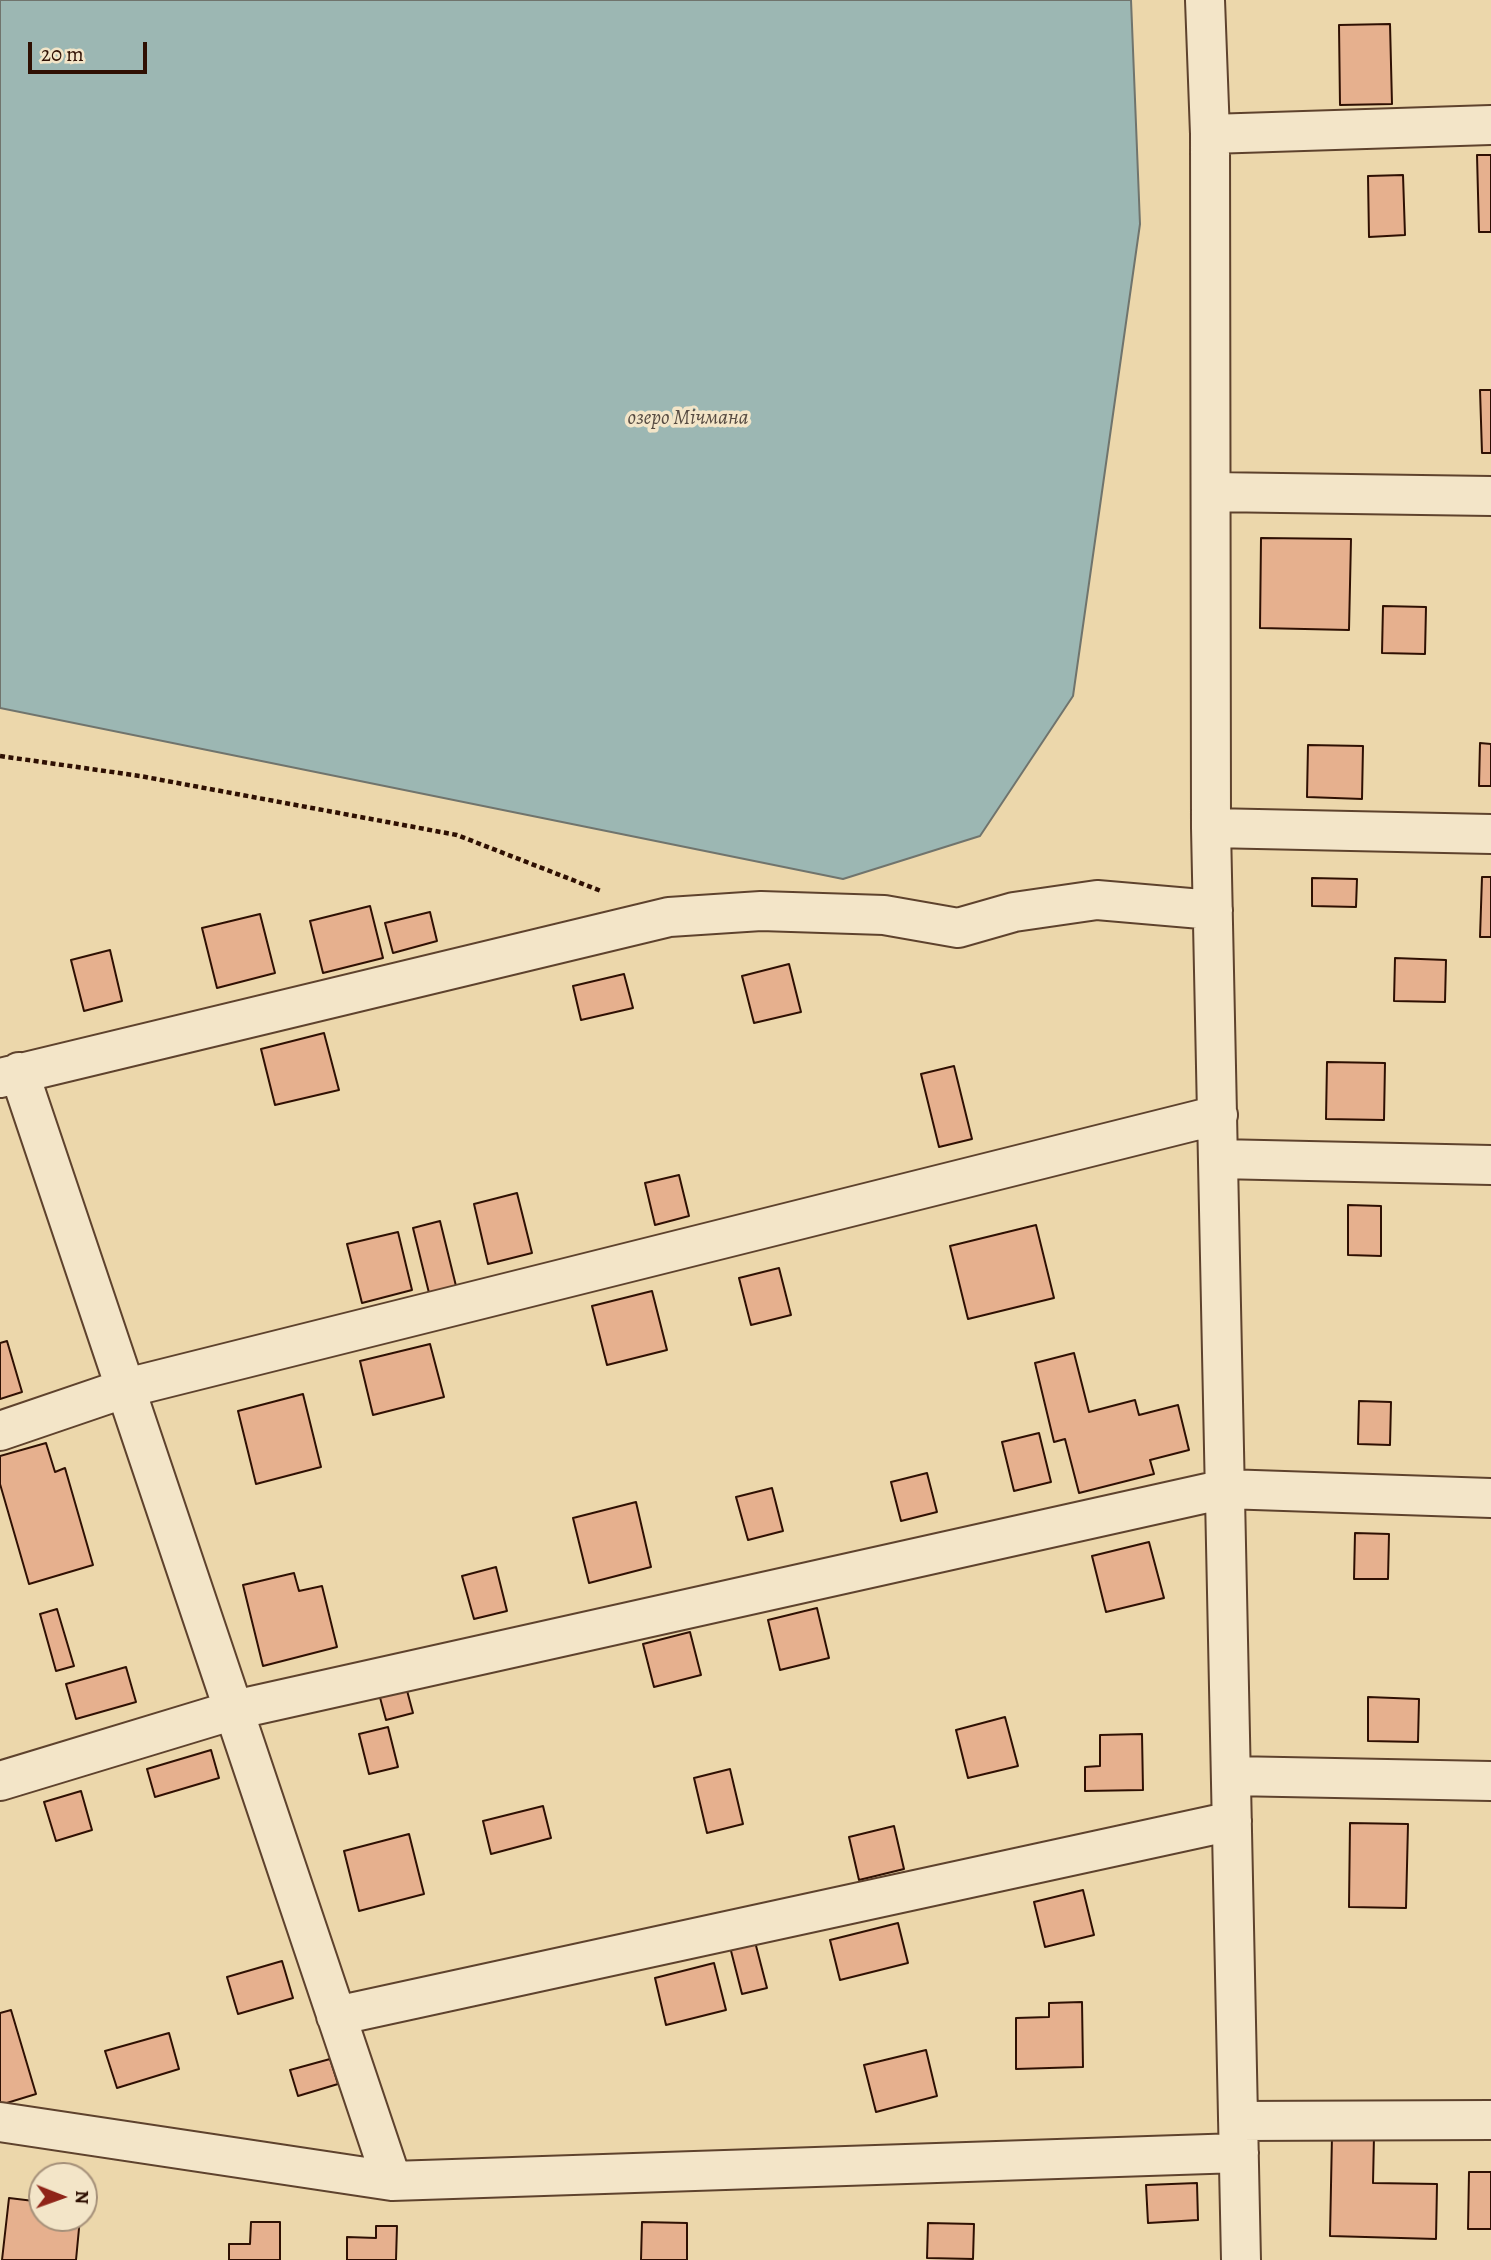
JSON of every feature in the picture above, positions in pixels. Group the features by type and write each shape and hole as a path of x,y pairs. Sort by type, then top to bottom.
{"street":[{"path":"1205,0 1210,134 1211,828 1241,2260"},
{"path":"1210,134 1491,125"},
{"path":"1212,492 1491,496"},
{"path":"1211,828 1491,834"},
{"path":"392,2181 125,1388 10,1075 669,917 761,911 884,915 958,928 1014,912 1097,900 1213,910"},
{"path":"0,1431 125,1388 1218,1115"},
{"path":"1218,1158 1491,1165"},
{"path":"0,1781 234,1710 1225,1489 1491,1498"},
{"path":"1231,1776 1491,1781"},
{"path":"336,2017 1232,1821"},
{"path":"0,2122 392,2181 1239,2137 1491,2120"}],"path":[{"path":"0,757 140,776 457,835 606,892"}],"water":[{"name":"озеро Мічмана","path":"0,0 1131,0 1140,224 1073,696 980,836 843,879 0,708"}],"building":[{"path":"1390,24 1392,104 1340,105 1339,25"},
{"path":"1477,155 1491,155 1491,232 1479,232"},
{"path":"1403,175 1405,235 1369,237 1368,176"},
{"path":"1480,390 1491,390 1491,453 1482,453"},
{"path":"1261,538 1351,539 1349,630 1260,628"},
{"path":"1383,606 1426,607 1425,654 1382,653"},
{"path":"1480,743 1491,744 1491,786 1479,786"},
{"path":"1308,745 1363,746 1362,799 1307,797"},
{"path":"1482,877 1491,877 1491,937 1480,937"},
{"path":"1312,878 1357,879 1356,907 1312,906"},
{"path":"370,906 383,958 323,973 310,921"},
{"path":"430,912 437,941 393,953 385,923"},
{"path":"260,914 275,973 217,988 202,928"},
{"path":"110,950 122,1001 84,1011 71,960"},
{"path":"1395,958 1446,960 1445,1002 1394,1001"},
{"path":"789,964 801,1012 754,1023 742,976"},
{"path":"624,974 633,1008 581,1020 573,986"},
{"path":"324,1033 339,1090 275,1105 261,1049"},
{"path":"1327,1062 1385,1063 1384,1120 1326,1119"},
{"path":"954,1066 972,1139 939,1147 921,1074"},
{"path":"679,1175 689,1216 655,1225 645,1183"},
{"path":"517,1193 532,1253 488,1264 474,1204"},
{"path":"1348,1205 1381,1206 1381,1256 1348,1255"},
{"path":"440,1221 457,1290 430,1297 413,1228"},
{"path":"1036,1225 1054,1298 968,1319 950,1246"},
{"path":"398,1232 412,1290 362,1303 347,1244"},
{"path":"779,1268 791,1315 751,1325 739,1278"},
{"path":"652,1291 667,1350 607,1365 592,1306"},
{"path":"7,1341 22,1392 0,1399 0,1343"},
{"path":"430,1344 444,1397 373,1415 360,1361"},
{"path":"1074,1353 1089,1412 1135,1400 1139,1415 1178,1405 1189,1450 1150,1460 1154,1474 1079,1493 1065,1439 1054,1442 1035,1363"},
{"path":"303,1394 321,1467 256,1484 238,1411"},
{"path":"1359,1401 1391,1402 1390,1445 1358,1444"},
{"path":"1039,1433 1051,1482 1014,1491 1002,1442"},
{"path":"46,1443 55,1472 65,1468 93,1565 29,1584 0,1484 0,1456"},
{"path":"927,1473 937,1512 901,1521 891,1482"},
{"path":"772,1488 783,1531 748,1540 736,1497"},
{"path":"636,1502 651,1567 589,1583 573,1518"},
{"path":"1355,1533 1389,1534 1388,1579 1354,1579"},
{"path":"1149,1542 1164,1598 1106,1612 1092,1556"},
{"path":"496,1567 507,1611 474,1619 462,1576"},
{"path":"294,1573 299,1591 322,1586 337,1647 263,1666 243,1585"},
{"path":"817,1608 829,1658 780,1670 768,1620"},
{"path":"57,1609 74,1666 56,1671 40,1614"},
{"path":"690,1632 701,1675 654,1687 643,1644"},
{"path":"126,1667 136,1702 76,1719 66,1684"},
{"path":"405,1683 413,1713 386,1720 378,1690"},
{"path":"1368,1697 1419,1699 1418,1742 1368,1741"},
{"path":"1005,1717 1018,1766 968,1778 956,1730"},
{"path":"388,1727 398,1767 369,1774 359,1734"},
{"path":"1142,1734 1143,1790 1085,1791 1085,1767 1100,1766 1100,1735"},
{"path":"211,1750 219,1778 155,1797 147,1769"},
{"path":"730,1769 743,1824 707,1833 694,1778"},
{"path":"81,1791 92,1830 56,1841 44,1802"},
{"path":"543,1806 551,1838 491,1854 483,1821"},
{"path":"1350,1823 1408,1824 1406,1908 1349,1907"},
{"path":"894,1826 904,1869 859,1880 849,1837"},
{"path":"409,1834 424,1894 359,1911 344,1851"},
{"path":"1083,1890 1094,1935 1045,1947 1034,1902"},
{"path":"898,1923 908,1963 840,1980 830,1940"},
{"path":"754,1938 767,1988 742,1994 729,1943"},
{"path":"282,1961 293,1998 238,2014 227,1977"},
{"path":"714,1963 726,2010 666,2025 655,1978"},
{"path":"1082,2002 1083,2067 1016,2069 1016,2018 1049,2017 1049,2003"},
{"path":"11,2010 36,2094 0,2105 0,2013"},
{"path":"169,2033 179,2069 117,2088 105,2051"},
{"path":"926,2050 937,2096 876,2112 864,2065"},
{"path":"330,2059 338,2084 298,2096 290,2070"},
{"path":"1332,2135 1374,2136 1373,2183 1437,2184 1436,2239 1330,2236"},
{"path":"1469,2172 1491,2172 1491,2229 1468,2229"},
{"path":"1197,2183 1198,2220 1148,2223 1146,2185"},
{"path":"9,2198 28,2200 28,2232 79,2232 76,2260 2,2260"},
{"path":"251,2222 280,2222 280,2260 229,2260 229,2244 250,2244"},
{"path":"642,2222 687,2223 687,2260 641,2260"},
{"path":"928,2223 974,2224 973,2259 927,2258"},
{"path":"376,2226 397,2226 396,2260 347,2260 347,2237 376,2238"}]}
